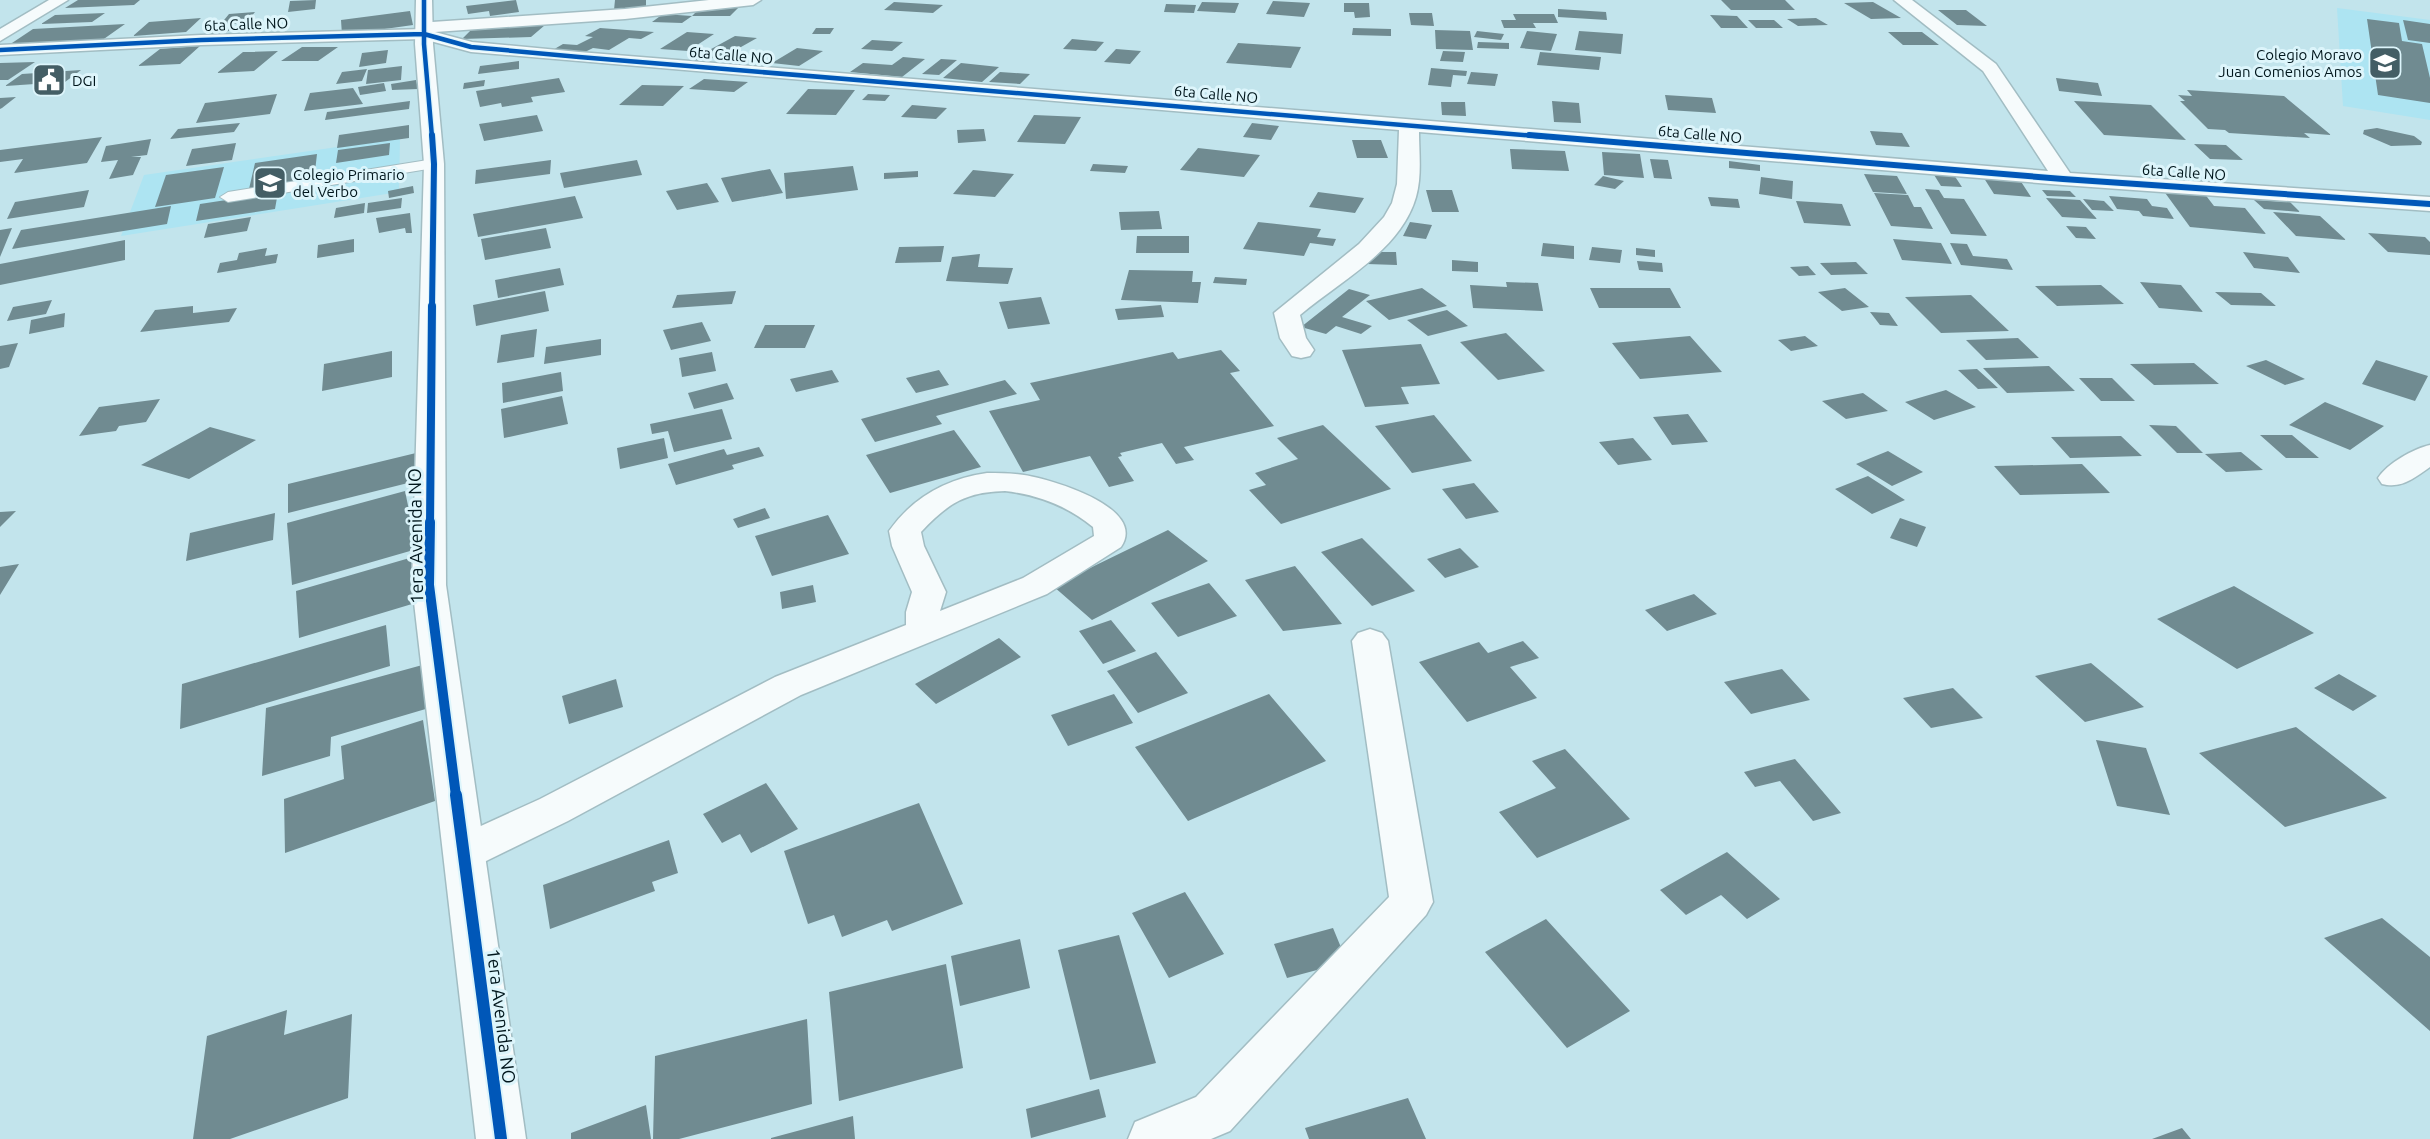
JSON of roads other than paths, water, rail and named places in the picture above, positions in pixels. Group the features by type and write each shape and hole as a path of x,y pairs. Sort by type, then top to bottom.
{"street":[{"path":"0,36 60,0"},
{"path":"424,21 625,14 753,0"},
{"path":"1902,0 1990,68 2063,179"},
{"name":"6ta Calle NO","path":"0,50 201,40 424,21 471,47 579,57 2063,179 2430,204"},
{"name":"1era Avenida NO","path":"424,21 434,164 429,585 501,1139"},
{"path":"1301,350 1293,338 1287,314 1315,288 1352,265 1386,228 1403,203 1407,183 1409,124"},
{"path":"2393,478 2430,454"},
{"path":"465,852 554,810 788,687 924,629 1035,586 1110,540 1109,525 1094,510 1071,497 1016,482 966,486 956,491 925,509 905,531 908,546 929,592 923,612 924,629"},
{"path":"1153,1139 1213,1114 1411,902 1370,640"}],"lane":[{"path":"228,197 434,164"}],"place":[{"name":"Colegio Moravo Juan Comenios Amos","path":"2385,63"},
{"name":"DGI","path":"49,80"},
{"name":"Colegio Primario del Verbo","path":"270,183"}]}
